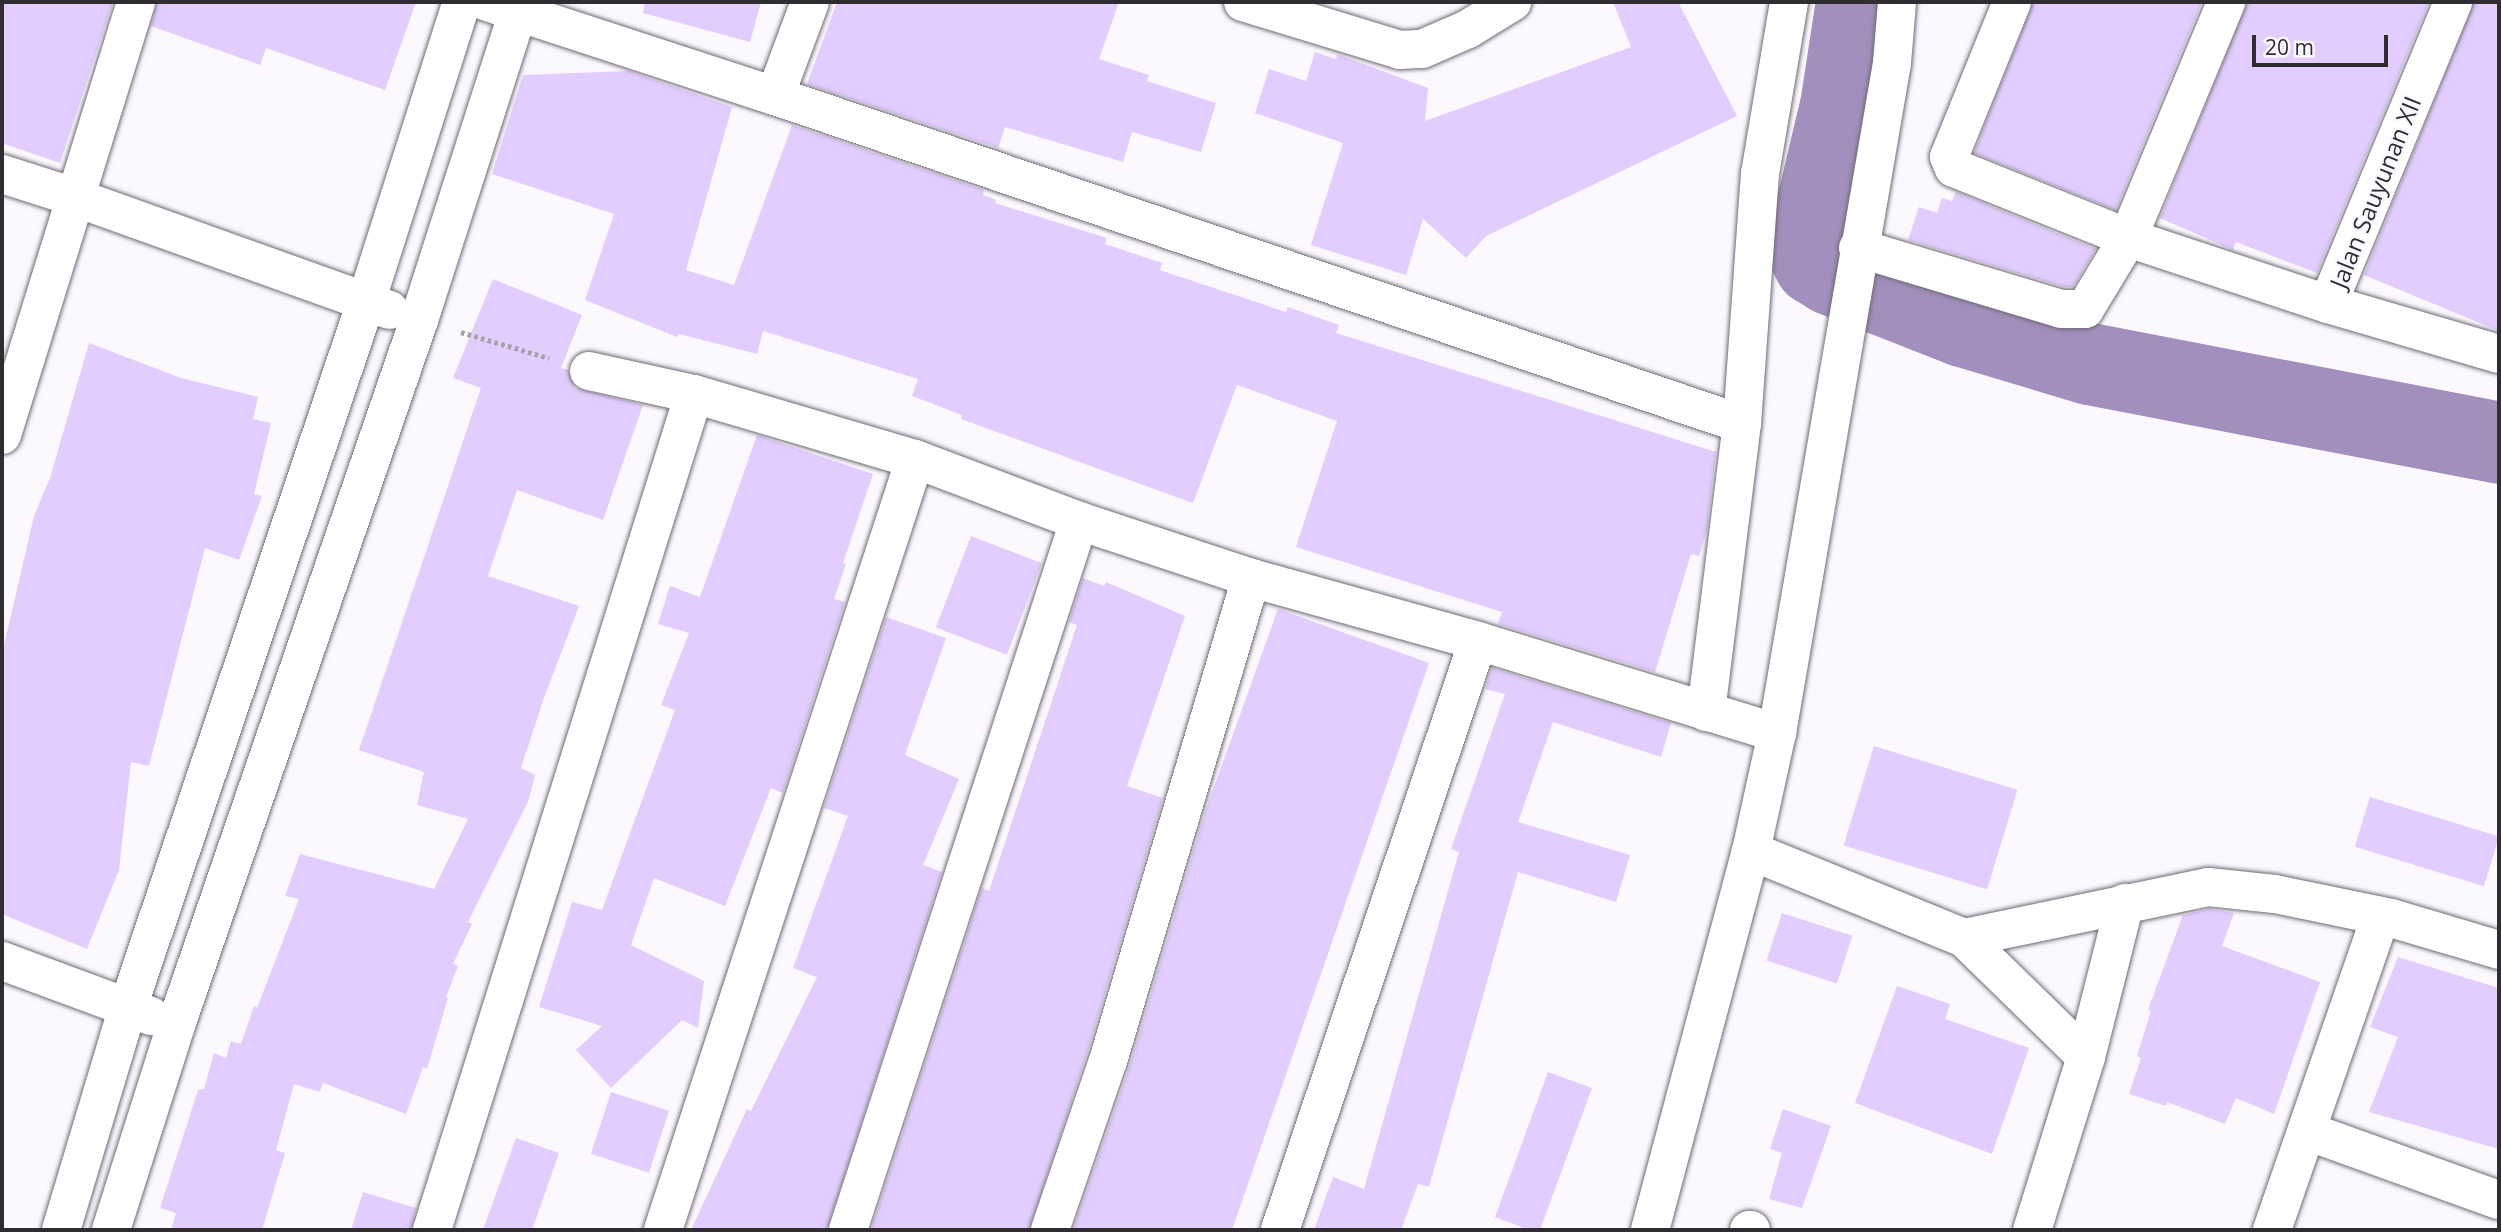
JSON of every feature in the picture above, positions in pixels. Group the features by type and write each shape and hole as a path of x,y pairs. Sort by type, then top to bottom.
{"street":[{"path":"2,435 136,2"},
{"path":"61,1230 128,1007 366,302 462,2"},
{"path":"775,96 810,2"},
{"path":"1243,2 1400,50 1422,49 1468,29 1511,2"},
{"path":"1706,712 1742,424 1760,174 1790,2"},
{"path":"1650,1230 1751,851 1777,733 1892,62 1897,2"},
{"path":"2012,2 1949,157 1954,168 1967,176 2128,238 2328,304 2499,354"},
{"path":"1854,275 2061,309 2085,309 2093,300 2128,238 2226,2"},
{"name":"Jalan Sauyunan XII","path":"2328,304 2453,2"},
{"path":"111,1230 176,1025 419,320 509,5 1742,424"},
{"path":"2,174 419,320"},
{"path":"589,371 694,394 915,459 1079,521 1251,578 1478,641 1777,733"},
{"path":"432,1230 694,394"},
{"path":"663,1230 915,459"},
{"path":"848,1230 1079,521"},
{"path":"1050,1230 1108,1061 1251,578"},
{"path":"1280,1230 1478,641"},
{"path":"1751,851 1964,938 2086,1057"},
{"path":"1964,938 2208,887 2275,894 2381,916 2499,950"},
{"path":"2032,1230 2086,1057 2125,903"},
{"path":"2272,1230 2381,916"},
{"path":"2,961 176,1025"},
{"path":"2307,1130 2499,1200"}],"path":[{"path":"419,320 589,371"}],"building":[{"path":"2,2 113,2 60,163 2,143"},
{"path":"157,2 416,2 385,90 266,48 260,65 151,26"},
{"path":"645,2 761,2 750,42 643,13"},
{"path":"837,2 1119,2 1099,59 1149,75 1147,81 1216,103 1201,152 1132,132 1123,162 1005,127 998,148 807,84"},
{"path":"1613,2 1678,2 1737,116 1486,236 1466,258 1423,219 1406,275 1311,245 1343,143 1255,113 1269,69 1306,81 1315,52 1336,59 1337,54 1428,88 1425,121 1631,47"},
{"path":"2033,2 2202,2 2116,210 1974,153"},
{"path":"2247,2 2429,2 2317,273 2236,242 2233,250 2160,218"},
{"path":"2474,2 2499,2 2499,331 2364,275"},
{"path":"629,71 732,107 686,270 734,285 792,125 984,190 983,195 996,200 995,203 1107,238 1105,244 1162,263 1160,270 1286,312 1288,307 1339,325 1336,333 1716,452 1707,530 1699,556 1691,554 1655,672 1498,624 1502,612 1296,547 1337,421 1237,385 1193,503 961,419 962,415 912,396 918,379 763,331 757,354 679,334 677,337 585,300 614,214 492,174 523,75"},
{"path":"1956,192 2096,249 2073,287 2064,287 1908,240 1919,207 1937,213 1942,198 1952,201"},
{"path":"493,279 582,315 561,368 568,370 575,388 643,405 603,520 517,490 488,576 579,606 521,768 535,775 528,802 468,922 472,924 453,964 458,966 446,997 448,998 427,1069 423,1067 406,1114 323,1083 320,1092 294,1084 276,1150 285,1153 262,1230 171,1230 176,1213 160,1208 198,1090 204,1089 214,1053 226,1058 231,1041 241,1044 254,1006 257,1008 299,899 285,896 300,854 434,889 468,819 417,805 424,772 359,750 481,388 453,378"},
{"path":"89,343 181,378 258,397 253,419 271,423 254,494 262,496 239,560 205,548 149,766 131,762 119,870 87,949 2,914 2,654 34,516 50,478"},
{"path":"757,435 873,474 843,563 846,564 834,599 845,602 783,793 771,788 725,906 654,878 631,945 704,981 698,1028 682,1020 611,1088 576,1050 602,1026 539,1007 572,902 602,910 675,710 661,705 689,633 658,624 670,586 700,597"},
{"path":"971,536 1042,563 1007,655 936,627"},
{"path":"1083,578 1104,586 1106,582 1185,616 1127,786 1163,798 1087,1054 1029,1230 871,1230 982,888 989,891 1077,625 1069,622"},
{"path":"1278,609 1429,663 1232,1230 1073,1230 1129,1068 1205,812"},
{"path":"886,617 946,638 905,755 959,779 923,865 942,872 827,1230 691,1230 747,1109 751,1111 817,977 793,968 848,816 824,808"},
{"path":"1492,668 1671,723 1661,757 1553,722 1518,822 1630,855 1616,902 1518,872 1429,1187 1418,1184 1401,1230 1314,1230 1333,1177 1364,1189 1459,852 1451,849 1505,694 1485,689"},
{"path":"1874,746 2017,790 1987,889 1844,845"},
{"path":"2370,797 2499,836 2484,886 2355,847"},
{"path":"2209,909 2234,913 2222,946 2320,982 2274,1114 2236,1098 2225,1124 2167,1102 2166,1106 2129,1094 2141,1058 2137,1056 2151,1011 2148,1010 2183,915"},
{"path":"1782,913 1852,936 1837,983 1767,961"},
{"path":"2398,957 2499,988 2499,1149 2369,1112 2398,1037 2370,1027"},
{"path":"1897,986 1950,1004 1945,1019 2029,1048 1992,1154 1855,1103"},
{"path":"1548,1072 1592,1088 1540,1230 1529,1230 1495,1217"},
{"path":"611,1092 669,1111 649,1173 591,1154"},
{"path":"1783,1109 1831,1126 1802,1208 1769,1199 1782,1153 1770,1149"},
{"path":"516,1138 559,1153 532,1230 483,1230"},
{"path":"363,1192 416,1208 411,1230 351,1230"}],"waterway":[{"path":"1857,2 1841,106 1807,249 1815,264 1831,274 1963,326 2090,364 2499,443"}]}
